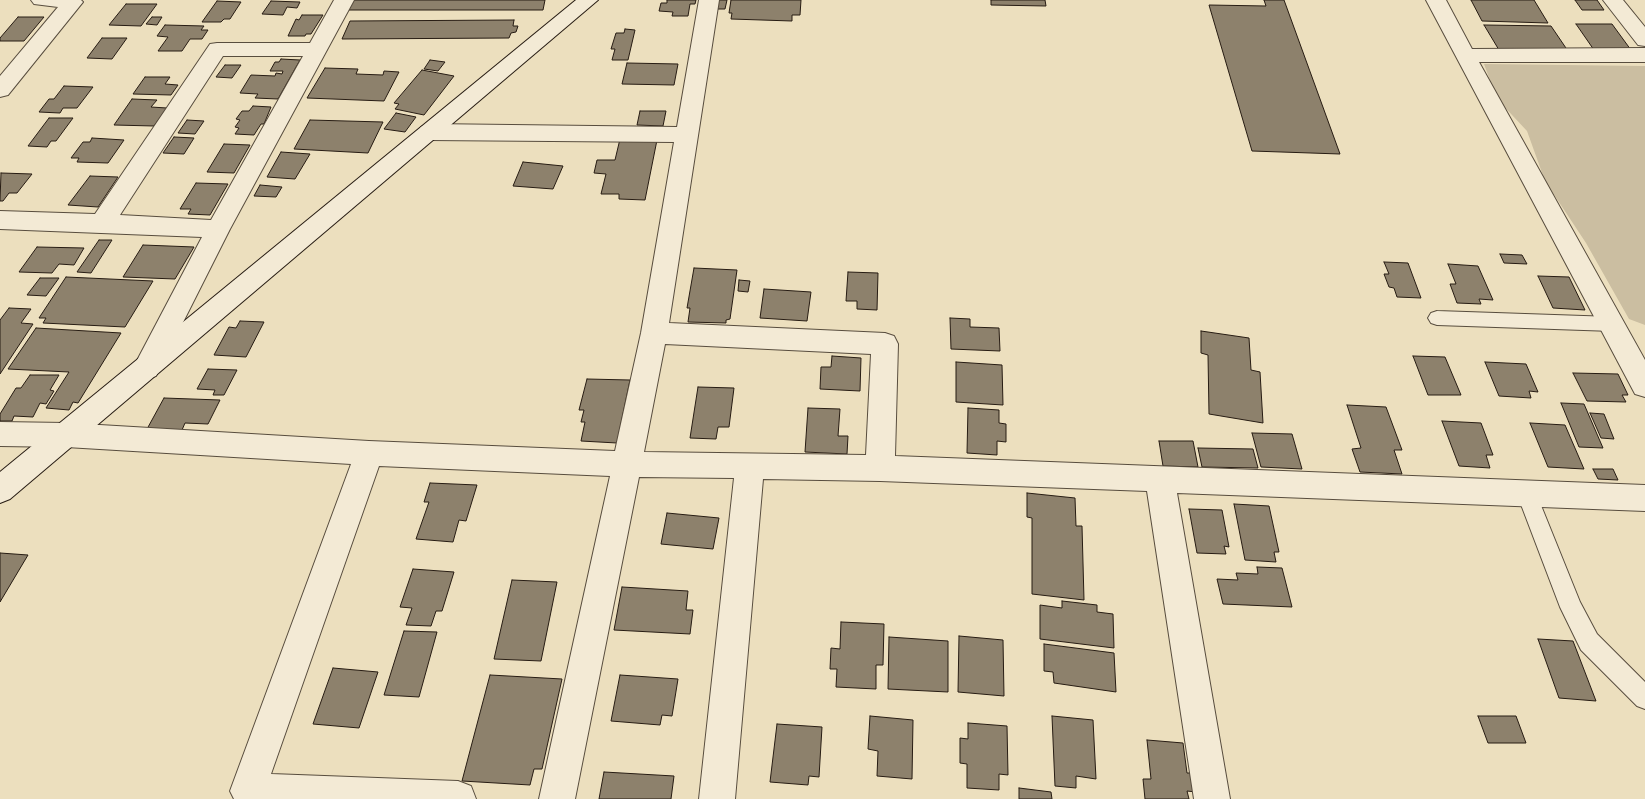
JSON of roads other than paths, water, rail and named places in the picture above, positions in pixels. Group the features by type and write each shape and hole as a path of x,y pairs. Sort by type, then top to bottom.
{"street":[{"path":"0,90 73,2 41,0"},
{"path":"146,368 218,229 344,0"},
{"path":"0,490 588,0"},
{"path":"558,799 654,333 709,0"},
{"path":"1436,0 1645,386"},
{"path":"1613,0 1645,40"},
{"path":"102,223 217,49 317,50"},
{"path":"1465,56 1645,55"},
{"path":"429,132 687,135"},
{"path":"0,220 218,229"},
{"path":"654,333 885,344 880,468"},
{"path":"0,434 66,435 369,453 628,464 880,468 1645,498"},
{"path":"369,453 248,791 458,799"},
{"path":"717,799 750,467"},
{"path":"1160,480 1212,799"}],"lane":[{"path":"1437,318 1613,324"},
{"path":"1527,494 1571,607 1589,642 1645,698"}]}
